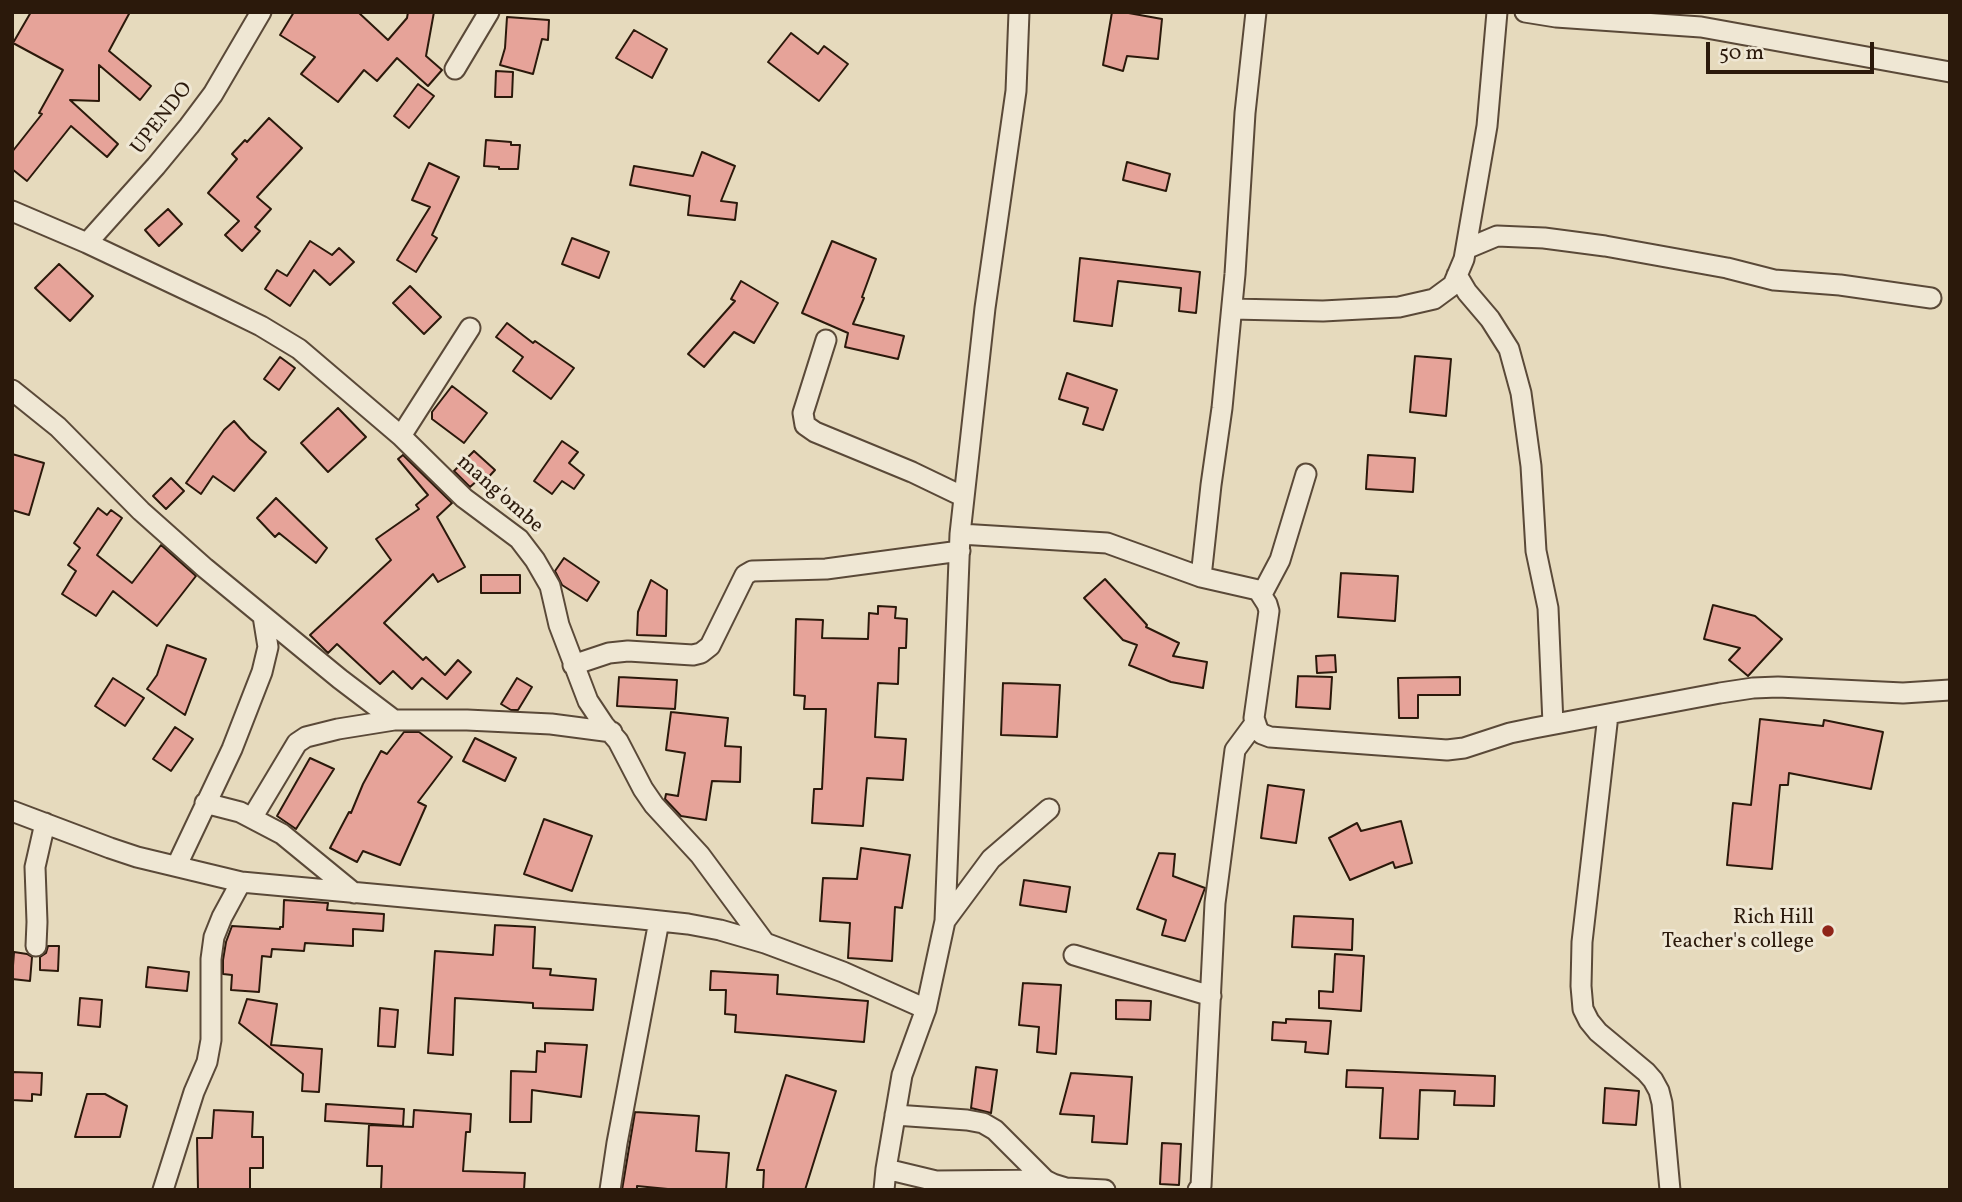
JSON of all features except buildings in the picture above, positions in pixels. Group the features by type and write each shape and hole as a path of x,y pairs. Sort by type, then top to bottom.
{"street":[{"name":"UPENDO","path":"87,243 189,126 212,94 261,12"},
{"path":"455,69 489,12"},
{"path":"884,1190 902,1075 926,1009 945,921 960,542 985,308 1016,91 1019,12"},
{"path":"1201,577 1222,408 1243,138 1256,12"},
{"path":"1231,309 1323,311 1399,307 1434,299 1454,285 1464,259 1487,126 1497,12"},
{"path":"1525,12 1556,17 1705,20 1950,72"},
{"name":"mang'ombe","path":"12,211 87,243 261,326 299,349 401,436 464,499 519,539 550,586 559,625 588,701 612,732 654,805 701,855 765,943"},
{"path":"1466,249 1497,236 1544,238 1727,268 1774,280 1840,285 1931,298"},
{"path":"1457,275 1466,292 1490,319 1509,349 1521,393 1531,466 1536,551 1548,608 1553,724"},
{"path":"401,436 470,328"},
{"path":"826,340 803,413 806,425 815,432 912,472 964,497"},
{"path":"12,390 58,427 150,519 205,568 394,720"},
{"path":"1262,594 1283,552 1306,474"},
{"path":"573,665 609,653 628,650 693,655 701,653 710,646 745,575 752,571 826,569 960,542 1107,543 1201,577 1258,590 1262,594 1269,611 1254,714 1255,723 1262,734 1270,737 1447,750 1464,748 1510,733 1553,724 1753,688 1903,693 1950,690"},
{"path":"177,865 232,749 262,672 268,647 263,616"},
{"path":"1608,715 1582,942 1583,1009 1598,1031 1646,1072 1659,1091 1665,1123 1670,1190"},
{"path":"252,818 297,743 306,737 338,729 394,720 467,720 551,724 612,732"},
{"path":"1198,1190 1201,1186 1215,903 1235,750 1255,723"},
{"path":"205,803 240,813 282,834 354,893"},
{"path":"945,921 991,859 1049,809"},
{"path":"12,811 128,854 241,882 659,921 720,930 765,943 844,972 926,1009"},
{"path":"36,946 35,867 45,823"},
{"path":"163,1190 194,1093 207,1062 211,1040 211,959 214,937 241,882"},
{"path":"610,1190 659,921"},
{"path":"1074,954 1210,996"},
{"path":"895,1115 967,1119 983,1123 995,1130 1045,1180"},
{"path":"886,1169 936,1181 1045,1180 1066,1188 1105,1190"}],"place":[{"name":"Rich Hill Teacher's college","path":"1828,931"}]}
